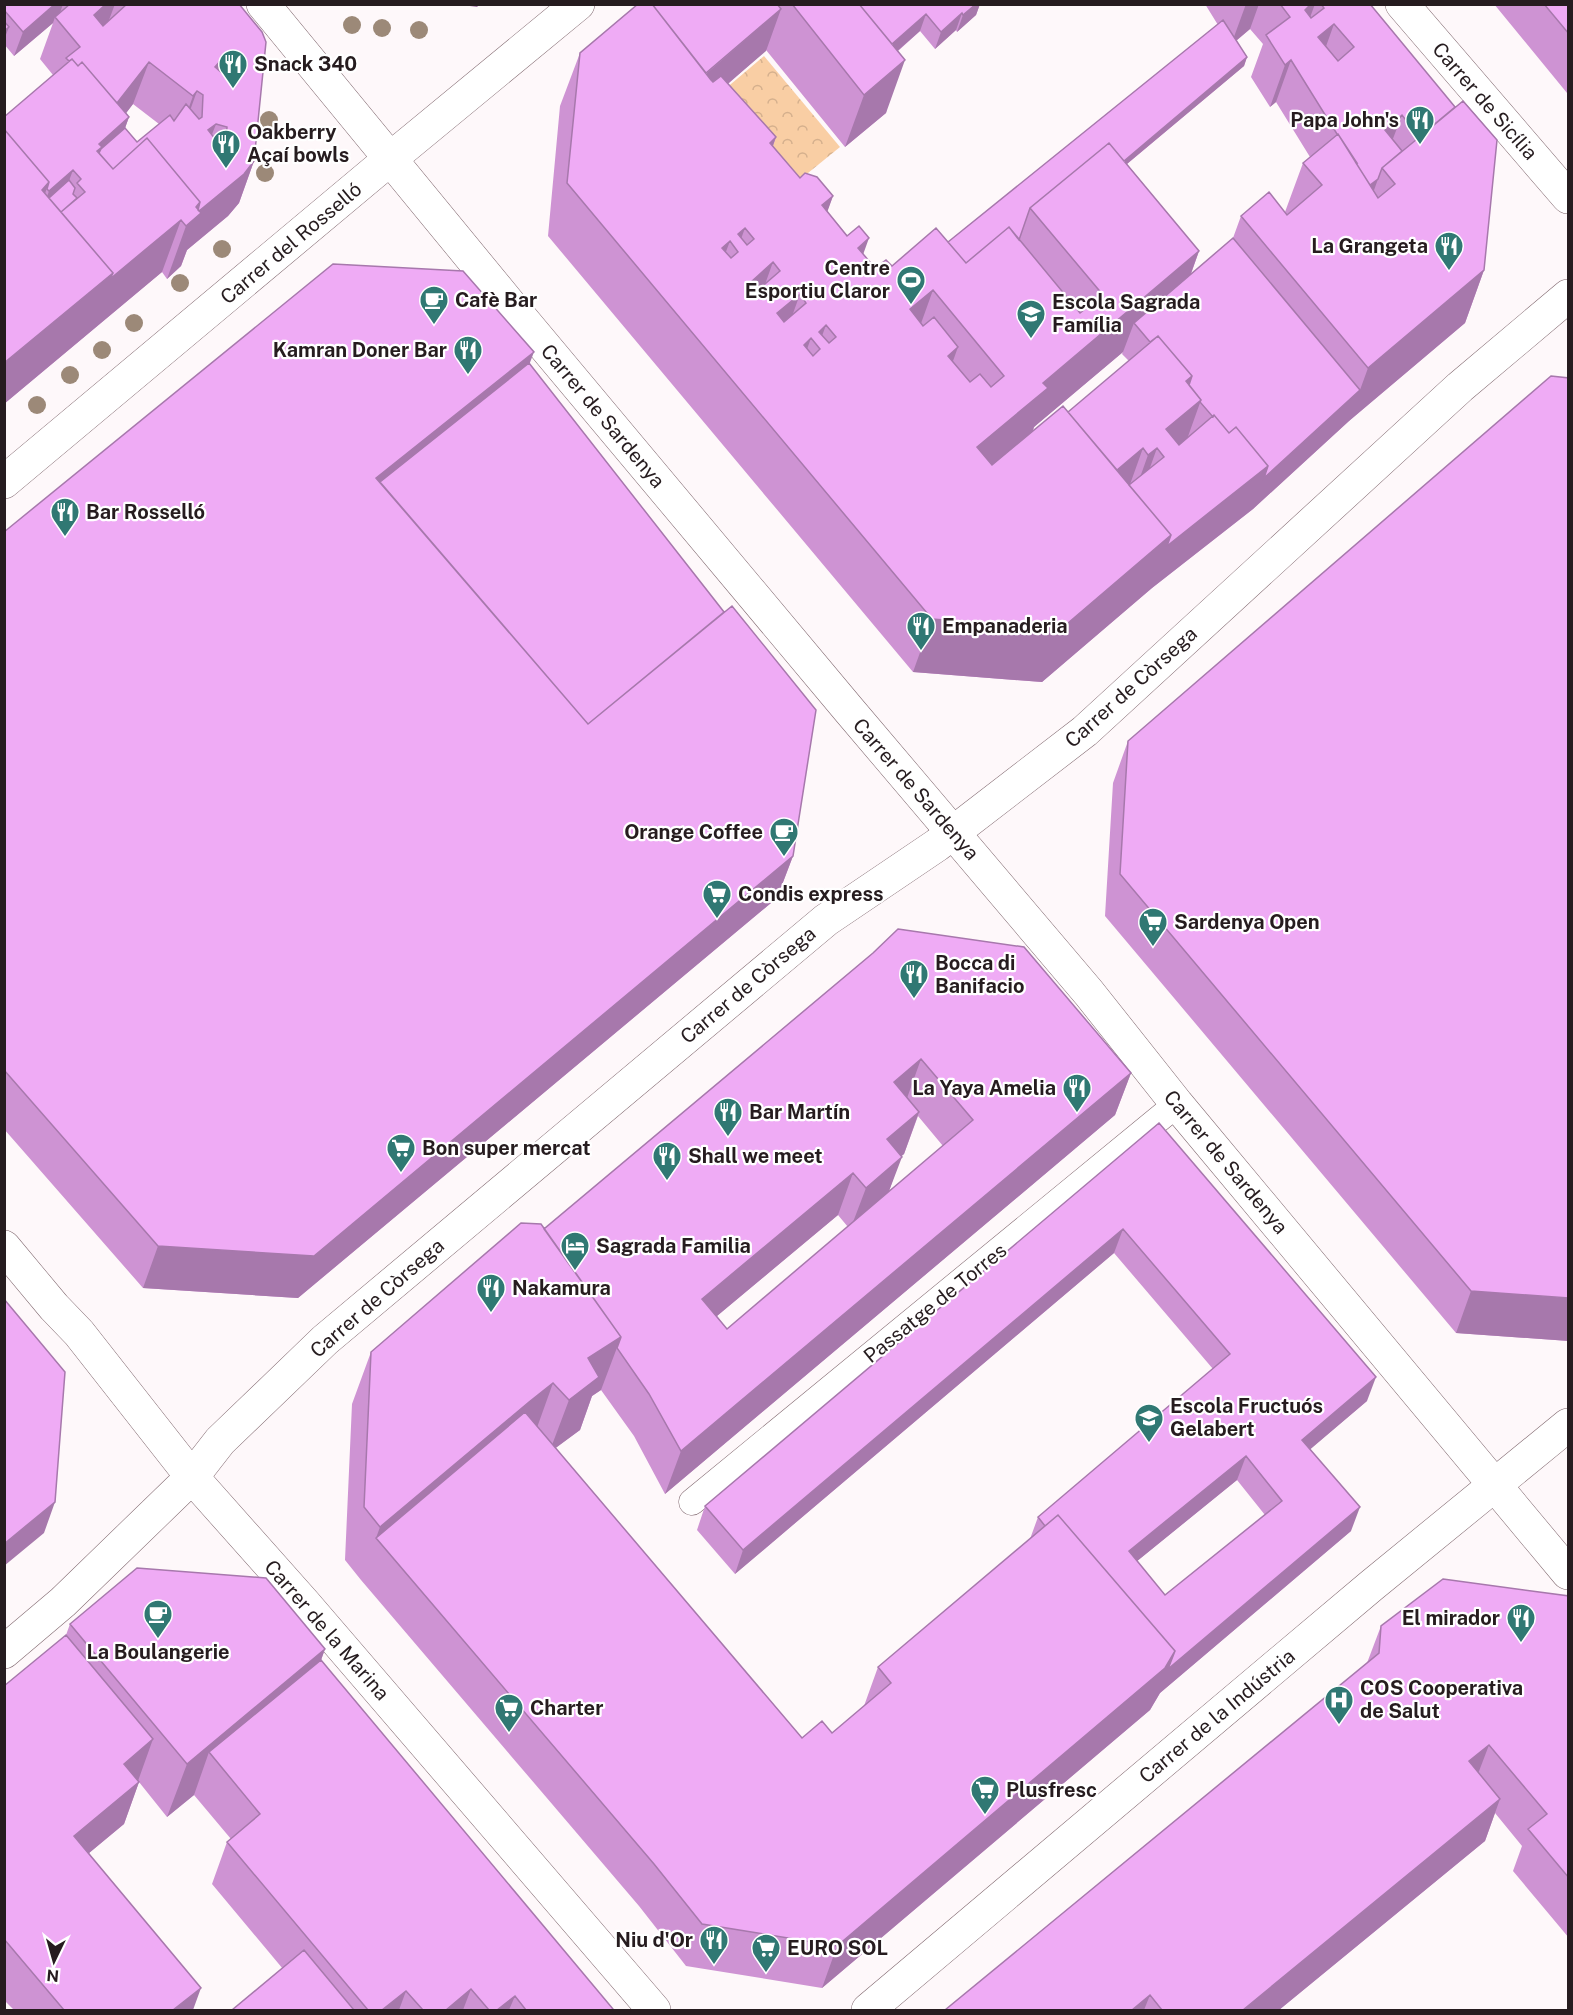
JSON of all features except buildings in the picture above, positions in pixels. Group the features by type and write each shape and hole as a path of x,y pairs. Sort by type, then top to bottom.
{"street":[{"name":"Carrer de Sardenya","path":"263,4 849,710 1089,993 1177,1104 1569,1573"},
{"name":"Carrer del Rosselló","path":"4,482 578,4"},
{"name":"Carrer de Sicília","path":"1402,4 1569,197"},
{"name":"Carrer de Còrsega","path":"4,1652 63,1602 192,1478 220,1442 325,1341 826,920 954,832 1085,731 1460,387 1569,296"},
{"name":"Carrer de la Marina","path":"4,1246 79,1334 192,1478 304,1603 654,2010"},
{"name":"Carrer de la Indústria","path":"868,2010 1362,1594 1569,1425"}],"lane":[{"name":"Passatge de Torres","path":"692,1502 1177,1104"}],"green space":[{"path":"764,56 840,147 776,199 698,112"}],"place":[{"name":"Snack 340","path":"233,90"},
{"name":"Papa John's","path":"1420,146"},
{"name":"Oakberry Açaí bowls","path":"226,170"},
{"name":"La Grangeta","path":"1449,272"},
{"name":"Centre Esportiu Claror","path":"911,306"},
{"name":"Cafè Bar","path":"434,326"},
{"name":"Escola Sagrada Família","path":"1031,340"},
{"name":"Kamran Doner Bar","path":"468,376"},
{"name":"Bar Rosselló","path":"65,538"},
{"name":"Empanaderia","path":"921,652"},
{"name":"Orange Coffee","path":"784,858"},
{"name":"Condis express","path":"717,920"},
{"name":"Sardenya Open","path":"1153,948"},
{"name":"Bocca di Banifacio","path":"914,1000"},
{"name":"La Yaya Amelia","path":"1077,1114"},
{"name":"Bar Martín","path":"728,1138"},
{"name":"Bon super mercat","path":"401,1174"},
{"name":"Shall we meet","path":"667,1182"},
{"name":"Sagrada Familia","path":"575,1272"},
{"name":"Nakamura","path":"491,1314"},
{"name":"Escola Fructuós Gelabert","path":"1149,1444"},
{"name":"La Boulangerie","path":"158,1640"},
{"name":"El mirador","path":"1521,1644"},
{"name":"COS Cooperativa de Salut","path":"1339,1726"},
{"name":"Charter","path":"509,1734"},
{"name":"Plusfresc","path":"985,1816"},
{"name":"Niu d'Or","path":"714,1966"},
{"name":"EURO SOL","path":"766,1974"}]}
